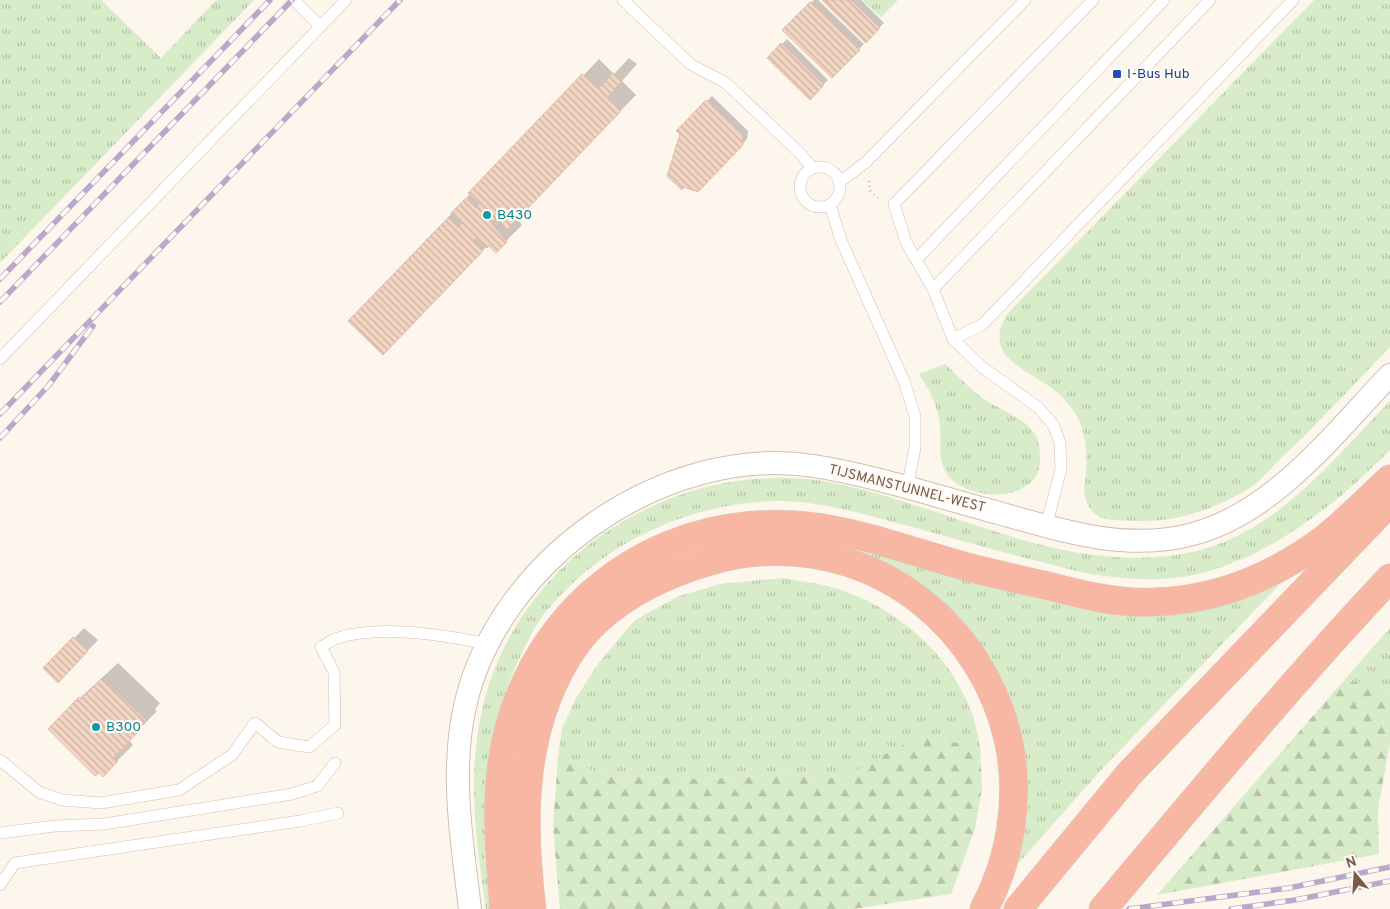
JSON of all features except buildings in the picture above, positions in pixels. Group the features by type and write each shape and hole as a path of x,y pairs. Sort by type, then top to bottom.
{"highway":[{"path":"504,909 499,818 501,779 506,742 512,718 530,670 554,633 575,607 630,565 660,550 708,533 745,526 807,526 871,538 962,565 1095,598 1155,602 1211,595 1266,576 1323,540 1390,479"},
{"path":"1018,909 1130,773 1390,502"},
{"path":"532,909 525,795 531,754 540,715 556,680 575,646 624,598 664,577 710,562 761,552 793,552 851,564 904,588 932,609 959,636 984,674 996,698 1005,725 1014,780 1009,843 995,888 984,909"},
{"path":"1103,909 1218,772 1349,621 1390,578"},
{"path":"1121,909 1218,772"}],"street":[{"name":"TIJSMANSTUNNEL-WEST","path":"470,909 458,795 460,747 465,706 488,644 508,611 528,584 571,540 599,519 632,500 668,483 735,468 776,464 809,465 851,472 1087,537 1140,541 1192,535 1236,518 1281,487 1390,375"}],"lane":[{"path":"294,0 320,26"},
{"path":"0,359 346,0"},
{"path":"623,0 690,64 726,83 801,154 812,168"},
{"path":"840,182 866,162 1025,0"},
{"path":"1046,527 1061,469 1060,443 1054,426 1039,408 982,367 953,339 932,289 906,242 894,204 1092,0"},
{"path":"916,260 1164,0"},
{"path":"932,289 1210,0"},
{"path":"953,339 983,324 1293,0"},
{"path":"819,167 832,171 840,182 839,195 830,205 817,208 805,202 801,196 800,183 802,176 812,168 819,167"},
{"path":"830,205 841,240 904,381 915,416 915,448 907,488"},
{"path":"0,760 39,792 62,800 101,803 178,790 232,756 255,723 278,742 309,747 335,725 334,672 321,647 337,638 366,633 414,634 488,644"},
{"path":"0,833 55,826 104,824 292,794 317,786 335,763"},
{"path":"0,885 15,863 300,821 338,813"}],"green space":[{"path":"0,0 101,0 161,58 216,0 254,0 0,263"},
{"path":"862,0 898,0 881,17"},
{"path":"1314,0 1390,0 1390,347 1261,479 1248,489 1208,509 1181,517 1137,521 1112,520 1101,517 1091,510 1086,500 1084,491 1086,451 1081,424 1077,416 1065,400 1054,390 1015,364 1005,354 1000,343 1000,330 1008,313"},
{"path":"945,364 979,395 1018,418 1035,434 1040,453 1038,470 1032,482 1021,489 1007,493 992,494 977,492 963,487 952,480 947,474 941,455 938,413 930,392 919,374"},
{"path":"1390,401 1390,450 1326,508 1278,541 1252,554 1225,566 1184,577 1141,579 1085,573 865,514 814,504 780,501 723,507 686,516 651,530 621,546 597,562 575,581 541,618 521,655 508,685 498,716 487,780 484,812 485,845 491,909 486,909 476,834 475,760 482,710 501,654 531,604 570,560 617,525 669,499 725,483 784,478 843,485 886,496 1013,537 1055,548 1099,556 1142,558 1187,553 1219,544 1248,531 1274,513 1323,471"},
{"path":"769,533 822,540 873,550 1053,602 1107,613 1133,616 1187,613 1232,601 1275,581 1279,585 1101,770 1016,866 1014,853 1023,813 1024,790 1021,747 1017,727 1003,688 981,648 941,605 911,582 879,563 843,549 806,541 769,538 731,541 694,549 659,564 610,600 584,623 556,665 541,697 531,731 524,766 521,837 527,909 520,909 511,826 513,777 520,736 533,697 550,662 573,630 599,601 630,577 666,557 705,542 729,537"},
{"path":"782,578 822,585 851,594 874,604 916,633 950,671 963,693 973,716 980,746 950,742 874,761 842,778 772,775 703,779 609,776 558,758 562,728 576,698 598,664 635,620 679,596 720,584"},
{"path":"1390,628 1390,693 1387,689 1352,682 1338,687"},
{"path":"1352,682 1378,685 1387,689 1390,693 1390,744 1378,808 1379,854 1157,895 1338,687"},
{"path":"917,737 980,746 982,788 975,829 951,894 853,909 560,909 553,826 558,758 609,776 703,779 772,775 842,778"}],"railway":[{"path":"0,279 270,0"},
{"path":"0,302 292,0"},
{"path":"0,414 400,0"},
{"path":"0,438 49,385 93,326"},
{"path":"1129,909 1289,888 1390,867"},
{"path":"1231,909 1295,900 1390,881"}],"place":[{"name":"I-Bus Hub","path":"1117,74"},
{"name":"B430","path":"487,215"},
{"name":"B300","path":"96,727"}]}
